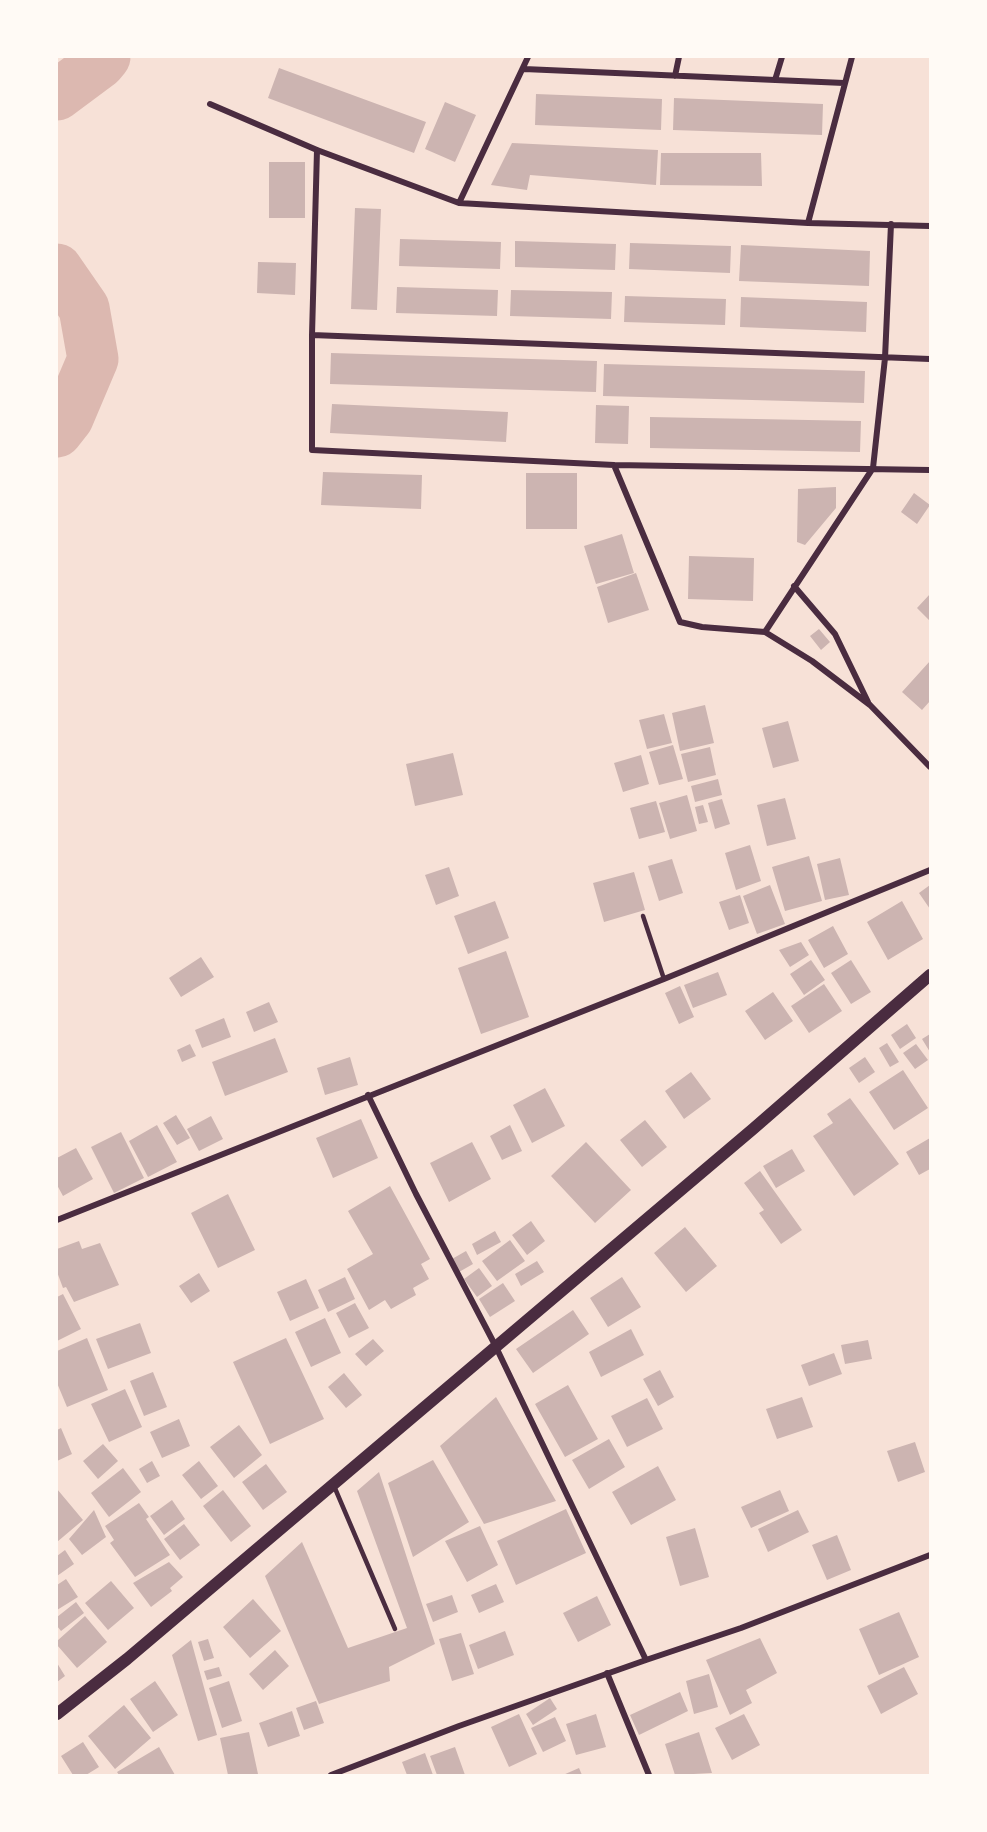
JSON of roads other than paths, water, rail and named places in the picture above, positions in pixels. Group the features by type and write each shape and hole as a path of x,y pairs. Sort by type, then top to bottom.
{"main road":[{"path":"57,1714 127,1659 495,1345 753,1129 930,975"}],"street":[{"path":"459,203 528,57"},
{"path":"675,76 679,57"},
{"path":"776,80 782,57"},
{"path":"808,223 852,57"},
{"path":"524,69 844,83"},
{"path":"210,104 317,150 459,203 808,223 930,226"},
{"path":"317,150 312,335 312,450 614,465 930,470"},
{"path":"765,632 873,468 885,358 891,224"},
{"path":"312,335 930,359"},
{"path":"614,465 680,622 702,627 765,632 812,661 870,705 930,767"},
{"path":"794,586 835,634 870,705"},
{"path":"57,1220 664,979 930,870"},
{"path":"368,1095 416,1194 495,1345 646,1660"},
{"path":"331,1775 607,1673 741,1628 930,1554"},
{"path":"607,1673 649,1775"}],"lane":[{"path":"643,916 664,979"},
{"path":"333,1484 395,1629"}],"waterway":[{"path":"57,95 105,57"},
{"path":"57,269 84,308 93,359 68,418 57,432"}]}
